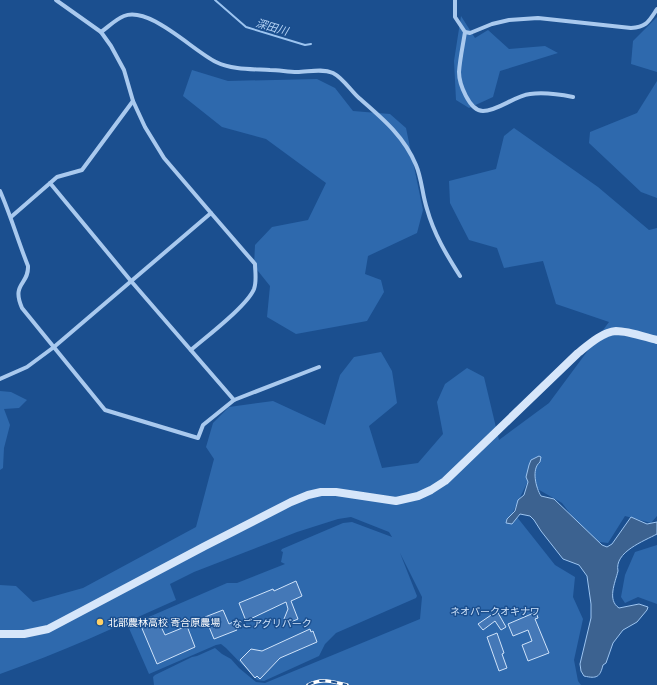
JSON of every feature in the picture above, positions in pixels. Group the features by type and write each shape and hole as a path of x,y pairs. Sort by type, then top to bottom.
{"street":[{"path":"56,0 101,32 111,46 124,70 133,101 145,126 164,158 255,264 256,277 254,289 240,307 191,350"},
{"path":"455,0 455,17 464,32 460,76 467,98 472,106 482,111 492,109 528,94 542,93 573,97"},
{"path":"464,32 470,33 492,24 509,20 538,18 631,28 640,27 645,25 650,20 657,9"},
{"path":"101,32 123,16 132,14 147,17 179,36 211,59 223,64 255,69 295,72 323,71 333,73 391,126 402,141 415,163 420,176 426,207 439,243 460,276"},
{"path":"11,218 57,177 82,170 133,101"},
{"path":"50,183 131,281 234,400"},
{"path":"0,191 28,266 28,270 18,289 18,298 22,308 105,410 198,438 203,425 234,400 319,367"},
{"path":"1,378 27,367 54,347 211,213"},
{"path":"0,634 24,634 48,629 205,546 291,502 308,495 321,492 336,492 396,501 418,496 445,481 578,353 593,341 606,334 616,331 657,340"}],"green space":[{"path":"461,16 475,38 488,30 509,49 545,46 558,53 500,71 493,97 469,108 456,100 454,61"},
{"path":"657,17 657,72 631,64 633,41"},
{"path":"192,70 228,81 317,79 335,88 353,111 390,114 406,128 423,210 417,233 368,256 365,274 381,280 384,292 367,321 296,334 267,317 270,286 254,266 255,245 272,227 308,220 326,183 266,139 222,127 183,96"},
{"path":"657,81 657,198 641,192 589,143 590,132 637,113"},
{"path":"514,128 598,187 649,230 657,228 657,516 651,523 625,516 608,543 591,541 562,503 527,483 513,512 555,565 575,577 573,597 583,619 574,660 578,681 581,685 154,685 153,677 155,675 192,657 215,648 231,659 239,668 256,682 265,683 420,619 422,597 400,553 417,596 416,598 336,633 325,644 319,656 264,681 257,680 221,644 149,674 128,626 227,583 237,583 285,564 281,562 283,552 281,551 282,549 343,523 352,522 392,537 389,532 351,517 338,519 297,532 194,572 170,584 176,600 67,648 0,674 0,585 16,586 33,602 83,588 196,527 214,459 206,447 213,423 229,407 273,401 325,425 340,375 354,357 381,352 392,371 397,403 369,426 382,468 418,463 443,434 437,402 445,384 467,368 484,377 499,440 549,403 609,322 556,304 543,261 504,268 497,248 469,240 450,203 449,181 496,169 504,136"},
{"path":"0,391 11,392 27,400 19,408 4,409 10,425 4,448 3,468 0,470"},
{"path":"657,545 657,604 638,597 625,603 621,597 625,575 635,552"}],"shaded area":[{"path":"539,456 541,457 540,462 537,465 535,479 541,496 554,499 602,545 607,547 612,544 631,517 647,524 657,522 657,534 631,548 621,558 618,564 618,571 613,591 613,601 619,608 639,604 648,607 647,610 637,622 623,630 613,643 601,672 595,677 584,676 581,671 580,664 591,618 591,604 587,576 579,565 563,559 530,516 520,514 512,524 506,523 507,519 515,511 518,500 524,495 528,482 526,477 531,460"}],"building":[{"path":"296,581 302,596 291,601 298,619 291,622 284,619 288,609 286,602 246,621 239,603 273,589 274,591"},
{"path":"223,610 229,624 233,622 237,630 214,639 205,617"},
{"path":"497,611 506,627 501,630 495,621 483,630 478,624"},
{"path":"536,612 538,618 535,619 549,653 528,661 522,645 532,641 528,630 513,636 508,624"},
{"path":"157,618 165,635 187,626 195,647 157,664 141,626"},
{"path":"310,629 311,632 313,631 317,642 280,658 260,679 257,676 255,678 240,660 251,649 262,651"},
{"path":"497,633 504,653 502,654 507,668 499,671 487,637"}],"waterway":[{"name":"深田川","path":"215,0 246,27 305,45 311,44"}],"railway":[{"path":"308,685 318,681 347,685"}],"place":[{"name":"北部農林高校 寄合原農場","path":"100,622"}],"park label":[{"name":"ネオパークオキナワ","path":"495,611"},
{"name":"なごアグリパーク","path":"272,623"}]}
